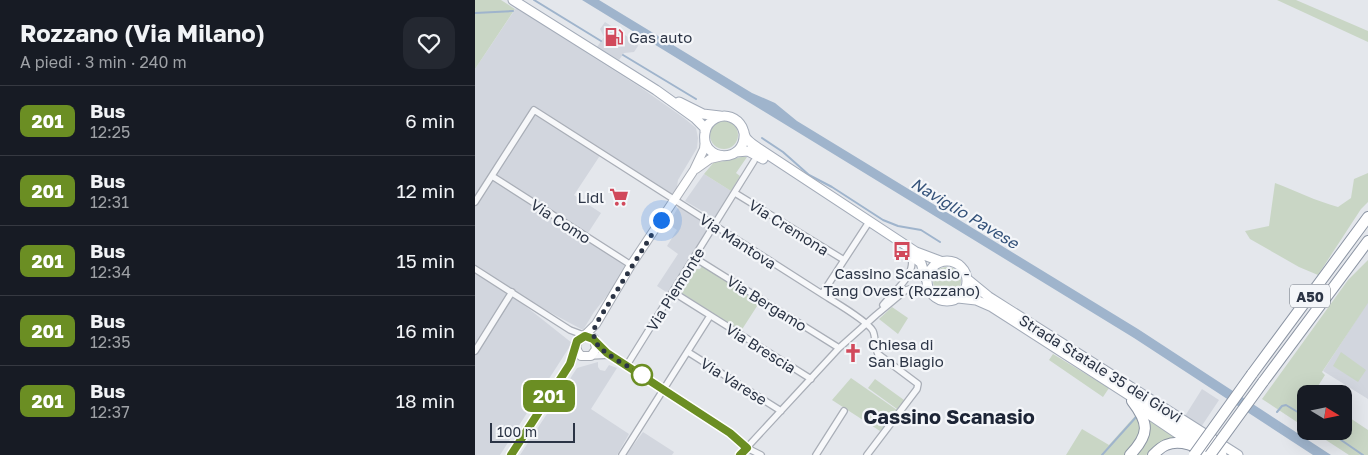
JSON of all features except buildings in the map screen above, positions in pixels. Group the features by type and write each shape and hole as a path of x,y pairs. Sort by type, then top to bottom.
{"highway":[{"name":"A50","path":"1194,455 1368,217"},
{"name":"A50","path":"1208,454 1368,241"},
{"path":"1130,455 1141,442 1145,427 1142,414 1132,401"},
{"path":"1153,455 1161,448 1173,443 1186,444 1208,454"}],"main road":[{"path":"513,0 656,90 700,123 705,128 705,136 711,150 715,154 723,156 743,150 754,154 907,251 921,263 929,292 934,297 945,301 958,298 965,290 967,279 961,266 948,260 941,261 931,268 926,279"},
{"path":"656,90 703,114 731,117 737,120 750,142 763,152 916,252 941,261"},
{"path":"705,136 710,122 723,116"},
{"path":"735,152 743,142 744,132"},
{"name":"Strada Statale 35 dei Giovi","path":"967,279 989,297 1238,455"},
{"name":"Strada Statale 35 dei Giovi","path":"958,298 984,303 1222,455"},
{"path":"1073,359 1165,426 1208,454"}],"street":[{"name":"Via Mantova","path":"492,176 534,110 866,323"},
{"path":"511,455 570,364 577,341 584,337 596,324 631,265 694,170 704,149 705,136"},
{"path":"694,170 710,159 723,156"},
{"name":"Via Piemonte","path":"627,365 754,162"},
{"path":"475,202 492,176"},
{"name":"Via Como","path":"492,176 631,265"},
{"name":"Via Cremona","path":"735,193 844,260"},
{"path":"822,294 867,225"},
{"path":"876,315 912,267 912,259 907,251"},
{"name":"Via Bergamo","path":"695,258 839,348"},
{"path":"475,269 569,330 595,342 609,355 724,429 747,448 761,455"},
{"path":"740,455 839,348 866,323 906,290 913,288 929,292"},
{"path":"475,352 512,292"},
{"name":"Via Brescia","path":"673,292 811,379"},
{"path":"622,455 710,316"},
{"path":"866,323 872,330 877,354 916,382 918,386 867,455"},
{"path":"589,357 596,350 594,332 596,324"},
{"path":"569,330 575,339 580,355 589,357"},
{"name":"Via Varese","path":"688,352 781,411"},
{"path":"570,364 589,357 609,355"},
{"path":"816,455 844,411"}],"shaded area":[{"path":"516,8 640,87 696,128 697,148 678,180 675,200 601,154 574,195 601,213 586,236 631,265 594,312 583,330 512,292 475,269 475,69"},
{"path":"605,22 637,43 638,46 634,52 624,53 619,60 597,47 604,37 600,29"},
{"path":"704,174 731,191 714,218 685,201"},
{"path":"679,206 712,227 669,294 657,286 678,254 667,246 677,230 668,224"},
{"path":"475,273 509,293 572,343 500,455 475,455"},
{"path":"1368,302 1368,399 1353,390 1353,385 1346,385 1323,371"},
{"path":"598,362 600,370 605,371 609,365 617,368 591,409 629,434 617,455 520,455 577,368"},
{"path":"1202,389 1219,400 1201,427 1185,416"},
{"path":"643,432 674,452 672,455 626,455"}],"green space":[{"path":"475,0 501,0 515,9 475,69"},
{"path":"1277,0 1296,0 1368,31 1368,42"},
{"path":"724,121 734,125 738,135 734,145 724,149 714,145 710,135 714,125"},
{"path":"747,157 736,173 740,176 731,191 704,174 714,162"},
{"path":"1368,173 1368,202 1361,209 1318,275 1299,267 1250,239 1245,231 1269,226 1275,183 1338,207 1351,198 1354,179"},
{"path":"1368,260 1368,303 1322,372 1325,375 1319,385 1297,385 1297,422 1262,399 1348,280"},
{"path":"702,266 759,303 741,331 680,290 693,269 700,269"},
{"path":"947,267 957,271 961,281 957,291 947,295 937,291 933,281 937,271"},
{"path":"892,307 908,318 898,334 879,319"},
{"path":"1341,352 1366,370 1358,382 1333,366"},
{"path":"1053,354 1109,388 1103,397 1049,360"},
{"path":"851,378 897,410 880,431 832,400"},
{"path":"875,379 904,400 897,409 868,388"},
{"path":"1136,415 1139,417 1142,433 1127,455 1066,455 1082,429 1109,445"},
{"path":"1149,419 1177,438 1160,445 1146,455 1134,455"},
{"path":"1353,420 1368,430 1368,455 1349,455 1326,440 1353,440"}],"water":[{"path":"582,0 599,0 752,93 775,103 797,121 1138,329 1297,433 1297,440 1308,440 1331,455 1313,455 1134,338"}],"waterway":[{"path":"534,0 601,41"},
{"path":"475,13 513,11"},
{"path":"623,55 696,99"},
{"path":"762,138 783,152 809,175 832,187 883,220 898,226 921,230 940,242"},
{"path":"1277,412 1282,406 1286,405 1297,412"},
{"path":"1102,455 1137,416"},
{"path":"1341,440 1363,455"}],"bus line":[{"name":"201","path":"511,455 570,364 577,341 585,336 592,338 607,353 730,433 747,448 740,455"}],"place":[{"name":"Gas auto","path":"614,37"},
{"name":"Lidl","path":"619,197"},
{"name":"Cassino Scanasio - Tang Ovest (Rozzano)","path":"902,251"},
{"name":"Chiesa di San Biagio","path":"853,353"}],"district":[{"name":"Cassino Scanasio","path":"949,416"}],"route":[{"path":"642,375 609,355 599,346 595,342 594,329 631,265 661,220"}],"water label":[{"name":"Naviglio Pavese","path":"965,213"}]}
